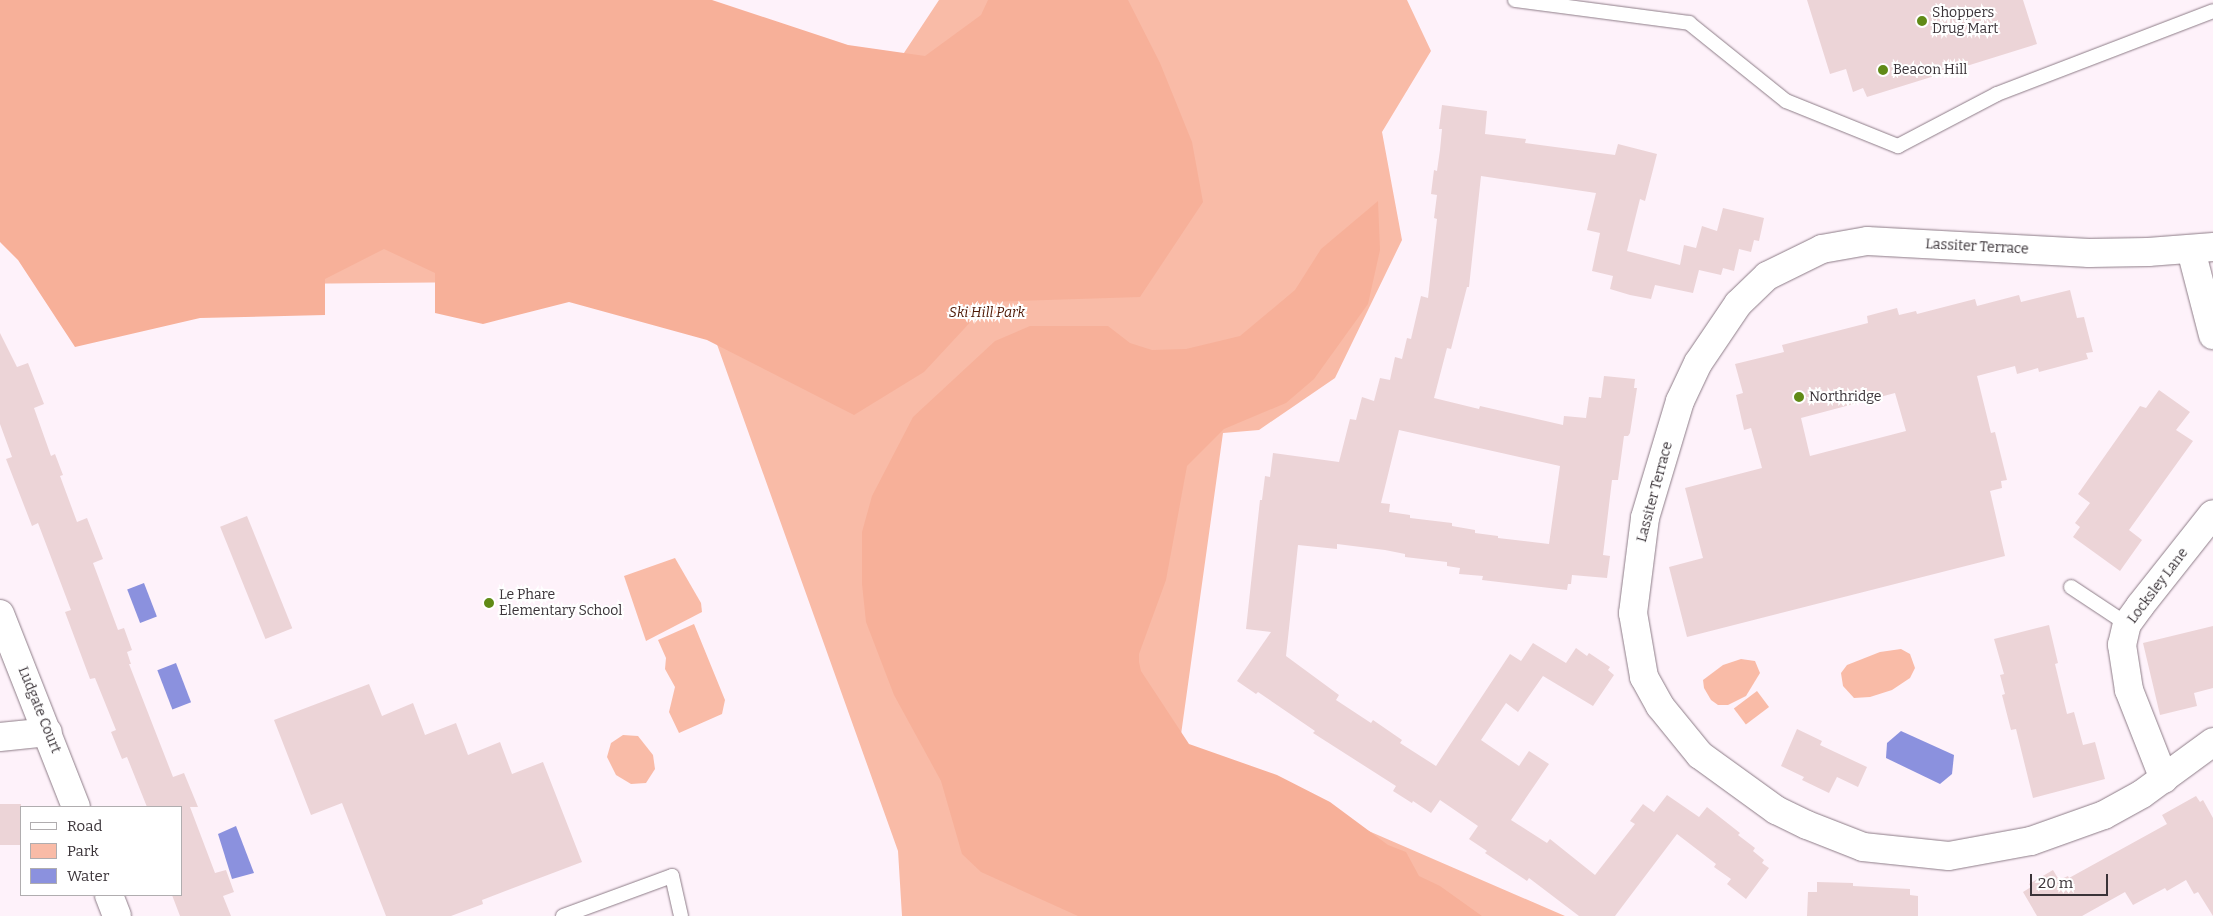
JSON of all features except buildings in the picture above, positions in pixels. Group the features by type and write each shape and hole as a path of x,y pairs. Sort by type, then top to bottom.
{"street":[{"name":"Lassiter Terrace","path":"2202,248 2089,253 1867,241 1822,249 1767,276 1738,304 1698,363 1680,402 1646,518 1633,613 1644,677 1660,706 1700,755 1776,810 1807,825 1864,847 1949,856 2031,841 2104,815 2142,794 2213,742"},
{"path":"2202,248 2213,335"},
{"name":"Locksley Lane","path":"2164,779 2129,690 2122,645 2128,624 2213,514"},
{"name":"Ludgate Court","path":"0,614 76,806"},
{"path":"0,737 48,732"},
{"path":"109,896 117,916"}],"lane":[{"path":"1515,0 1689,23 1786,101 1898,146 1998,94 2213,10"},
{"path":"2071,587 2128,624"},
{"path":"563,916 672,876 681,916"}],"green space":[{"name":"Ski Hill Park","path":"0,0 896,65 939,0 1407,0 1431,51 1382,132 1402,240 1335,378 1259,430 1223,433 1179,749 1565,916 902,916 898,851 694,280 61,286"},
{"path":"675,558 701,603 702,612 646,641 624,576"},
{"path":"694,624 725,700 722,714 679,733 669,712 675,687 665,669 666,658 658,640"},
{"path":"1901,649 1910,654 1915,668 1910,678 1892,690 1870,697 1854,698 1843,686 1841,673 1847,665 1880,652"},
{"path":"1741,659 1755,661 1760,673 1746,696 1728,705 1718,705 1711,700 1704,688 1703,680 1723,665"},
{"path":"1757,691 1769,707 1746,724 1734,708"},
{"path":"623,735 638,736 653,755 655,769 646,783 631,784 616,775 607,757 611,743"}],"shaded area":[{"path":"0,0 712,0 848,45 925,56 981,15 988,0 1128,0 1160,63 1192,142 1203,202 1140,297 989,302 924,372 854,415 707,340 569,302 483,324 435,313 435,273 384,249 325,279 325,315 200,318 75,347 18,260 0,242"},
{"path":"1378,201 1380,250 1368,304 1314,379 1286,403 1224,429 1187,466 1166,580 1139,654 1139,662 1141,671 1189,744 1277,775 1330,802 1388,845 1406,852 1419,876 1440,886 1482,916 1078,916 981,872 962,854 941,781 894,695 866,622 862,584 862,532 872,496 913,417 995,341 1030,326 1108,326 1130,343 1152,350 1186,349 1240,336 1295,290 1321,249"}],"water":[{"path":"144,583 157,617 140,623 127,589"},
{"path":"176,663 191,702 172,709 157,670"},
{"path":"1901,731 1954,755 1952,774 1940,784 1886,758 1887,743"},
{"path":"236,826 254,873 232,879 218,834"}],"place":[{"name":"Shoppers Drug Mart","path":"1922,21"},
{"name":"Beacon Hill","path":"1883,70"},
{"name":"Northridge","path":"1799,397"},
{"name":"Le Phare Elementary School","path":"489,603"}]}
